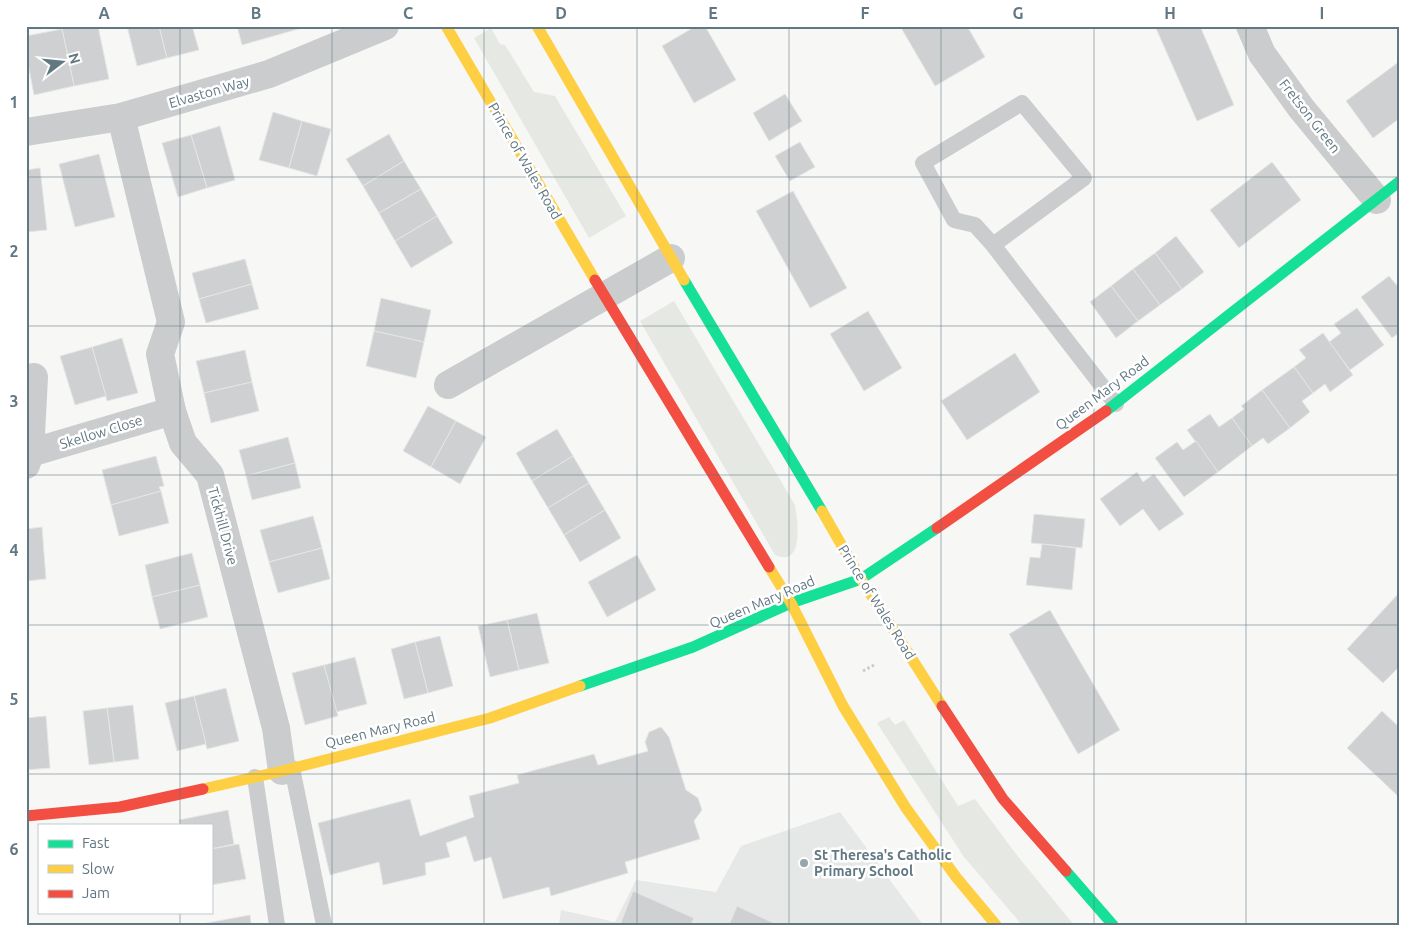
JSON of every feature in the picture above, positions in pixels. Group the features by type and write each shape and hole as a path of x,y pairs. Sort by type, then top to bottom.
{"main road":[{"name":"Prince of Wales Road","path":"446,26 604,296 791,604 833,688 906,808 956,877 996,925"},
{"name":"Prince of Wales Road","path":"537,26 671,258 782,442 861,579 1003,799 1113,925"},
{"name":"Queen Mary Road","path":"26,816 120,807 287,769 490,718 694,647 791,604 861,579 1116,404 1197,339 1393,189"}],"street":[{"name":"Elvaston Way","path":"26,132 121,117 269,74 385,26"},
{"name":"Fretson Green","path":"1250,26 1262,54 1301,108 1393,189"},
{"name":"Tickhill Drive","path":"121,117 170,322 160,354 172,411 183,443 210,475 287,769"},
{"path":"448,385 671,258"},
{"name":"Skellow Close","path":"34,377 28,459 172,411"}],"lane":[{"path":"994,245 1084,178 1022,104 923,163 954,220 975,225 994,245 1116,404"},
{"path":"287,769 324,925"},
{"path":"255,776 277,925"}],"path":[{"path":"856,674 874,664 879,672"}],"shaded area":[{"path":"491,28 500,44 505,45 534,92 555,96 626,216 589,238 474,38"},
{"path":"674,301 795,505 798,531 795,549 791,555 784,557 775,555 640,321"},
{"path":"889,717 895,725 904,720 958,806 975,799 1016,854 1074,925 1022,925 964,857 877,723"},
{"name":"St Theresa's Catholic Primary School","path":"840,812 923,925 559,925 561,910 615,922 636,880 716,892 741,846"}],"building":[{"path":"74,26 98,26 109,79 74,86 62,29"},
{"path":"127,26 159,26 167,58 137,66"},
{"path":"159,26 192,26 199,50 167,58"},
{"path":"237,26 302,26 302,28 242,45"},
{"path":"696,26 705,26 736,80 694,103 662,46"},
{"path":"900,26 967,26 985,57 935,86"},
{"path":"1155,26 1200,26 1234,105 1197,121"},
{"path":"62,29 74,86 34,95 26,53 26,36"},
{"path":"1400,61 1400,118 1373,138 1346,101"},
{"path":"785,94 802,121 769,141 753,113"},
{"path":"273,112 302,121 289,168 259,160"},
{"path":"302,121 331,129 317,176 289,168"},
{"path":"220,126 235,180 207,188 191,135"},
{"path":"389,134 404,161 363,186 346,159"},
{"path":"191,135 207,188 178,197 162,143"},
{"path":"800,142 815,167 790,181 775,156"},
{"path":"99,154 115,217 75,227 59,164"},
{"path":"404,161 421,189 379,213 363,186"},
{"path":"1272,162 1301,200 1239,248 1210,210"},
{"path":"40,168 47,230 26,232 26,170"},
{"path":"421,189 437,216 395,241 379,213"},
{"path":"793,191 847,288 810,308 756,211"},
{"path":"437,216 453,243 411,268 395,241"},
{"path":"1176,236 1204,272 1182,289 1155,253"},
{"path":"1155,253 1182,289 1160,305 1133,269"},
{"path":"245,259 252,284 199,299 192,273"},
{"path":"1133,269 1160,305 1138,321 1111,286"},
{"path":"1389,276 1400,289 1400,332 1392,338 1361,297"},
{"path":"252,284 259,309 206,323 199,299"},
{"path":"1111,286 1138,321 1116,338 1090,302"},
{"path":"381,298 431,310 424,342 374,331"},
{"path":"1357,308 1384,345 1350,370 1329,342 1341,333 1334,324"},
{"path":"868,311 902,368 864,391 830,334"},
{"path":"374,331 424,342 416,378 366,366"},
{"path":"1323,333 1353,375 1330,392 1325,384 1313,393 1294,367 1306,358 1299,350"},
{"path":"122,338 138,393 107,401 92,347"},
{"path":"92,347 106,396 75,405 60,356"},
{"path":"245,350 252,382 204,393 196,361"},
{"path":"1015,353 1040,392 967,440 941,401"},
{"path":"1294,367 1313,393 1302,401 1310,412 1290,428 1262,390"},
{"path":"252,382 259,411 211,423 204,393"},
{"path":"1262,390 1290,428 1268,444 1263,438 1252,446 1232,418 1244,409 1241,406"},
{"path":"428,406 456,421 431,467 403,451"},
{"path":"1210,414 1219,427 1232,418 1252,446 1218,472 1187,430"},
{"path":"456,421 486,437 460,484 431,467"},
{"path":"557,429 573,456 532,481 516,453"},
{"path":"288,437 295,463 246,476 239,450"},
{"path":"1196,441 1218,472 1184,497 1155,458 1177,442 1183,450"},
{"path":"156,456 164,486 159,487 161,491 111,505 102,470"},
{"path":"573,456 589,483 548,508 532,481"},
{"path":"295,463 301,488 252,500 246,476"},
{"path":"1137,472 1143,482 1154,474 1184,514 1159,531 1143,509 1120,526 1100,499"},
{"path":"589,483 605,510 564,535 548,508"},
{"path":"161,491 169,523 119,536 111,505"},
{"path":"605,510 621,538 580,562 564,535"},
{"path":"1034,514 1085,519 1082,548 1031,543"},
{"path":"313,516 322,548 269,562 260,530"},
{"path":"42,527 46,579 26,581 26,529"},
{"path":"1042,544 1076,548 1072,590 1026,585 1030,557 1040,558"},
{"path":"322,548 330,579 278,593 269,562"},
{"path":"192,553 200,585 152,597 145,565"},
{"path":"637,555 656,590 607,617 588,582"},
{"path":"200,585 208,617 160,629 152,597"},
{"path":"1400,592 1400,666 1383,683 1347,649"},
{"path":"1050,610 1120,730 1078,754 1009,634"},
{"path":"537,613 549,663 519,670 507,620"},
{"path":"507,620 519,670 490,677 478,626"},
{"path":"440,636 453,686 428,693 415,642"},
{"path":"415,642 428,693 404,699 391,649"},
{"path":"355,657 367,704 336,712 324,665"},
{"path":"324,665 338,716 305,725 292,673"},
{"path":"226,688 239,741 207,749 194,696"},
{"path":"194,696 206,744 177,751 165,703"},
{"path":"133,705 139,759 114,762 107,708"},
{"path":"107,708 114,762 89,765 83,711"},
{"path":"1382,711 1400,728 1400,798 1347,748"},
{"path":"46,716 50,768 26,770 26,718"},
{"path":"661,727 669,737 686,790 698,798 702,810 694,821 700,839 625,862 628,873 551,896 549,887 503,899 491,857 474,862 466,836 446,843 450,857 425,863 426,875 383,885 379,862 330,875 318,823 410,799 420,836 474,817 469,796 519,783 517,775 594,754 598,765 648,751 645,742 649,732"},
{"path":"228,810 234,844 212,849 212,824 180,824 179,820"},
{"path":"239,844 246,879 212,885 212,849"},
{"path":"633,891 694,918 691,925 620,925"},
{"path":"737,906 778,925 729,925"},
{"path":"250,915 251,925 196,925"}],"traffic: fast":[{"path":"1106,411 1400,181"},
{"path":"684,280 822,511"},
{"path":"580,686 693,647 791,603 861,579 937,528"},
{"path":"1066,871 1113,925"}],"traffic: slow":[{"path":"446,26 595,280"},
{"path":"537,26 684,280"},
{"path":"822,511 861,579 942,706"},
{"path":"769,567 791,603 843,706 906,808 956,877 996,925"},
{"path":"203,789 490,718 580,686"}],"traffic: jam":[{"path":"595,280 769,567"},
{"path":"937,528 1106,411"},
{"path":"942,706 1003,799 1066,871"},
{"path":"26,816 120,807 203,789"}],"place":[{"name":"St Theresa's Catholic Primary School","path":"804,863"}]}
